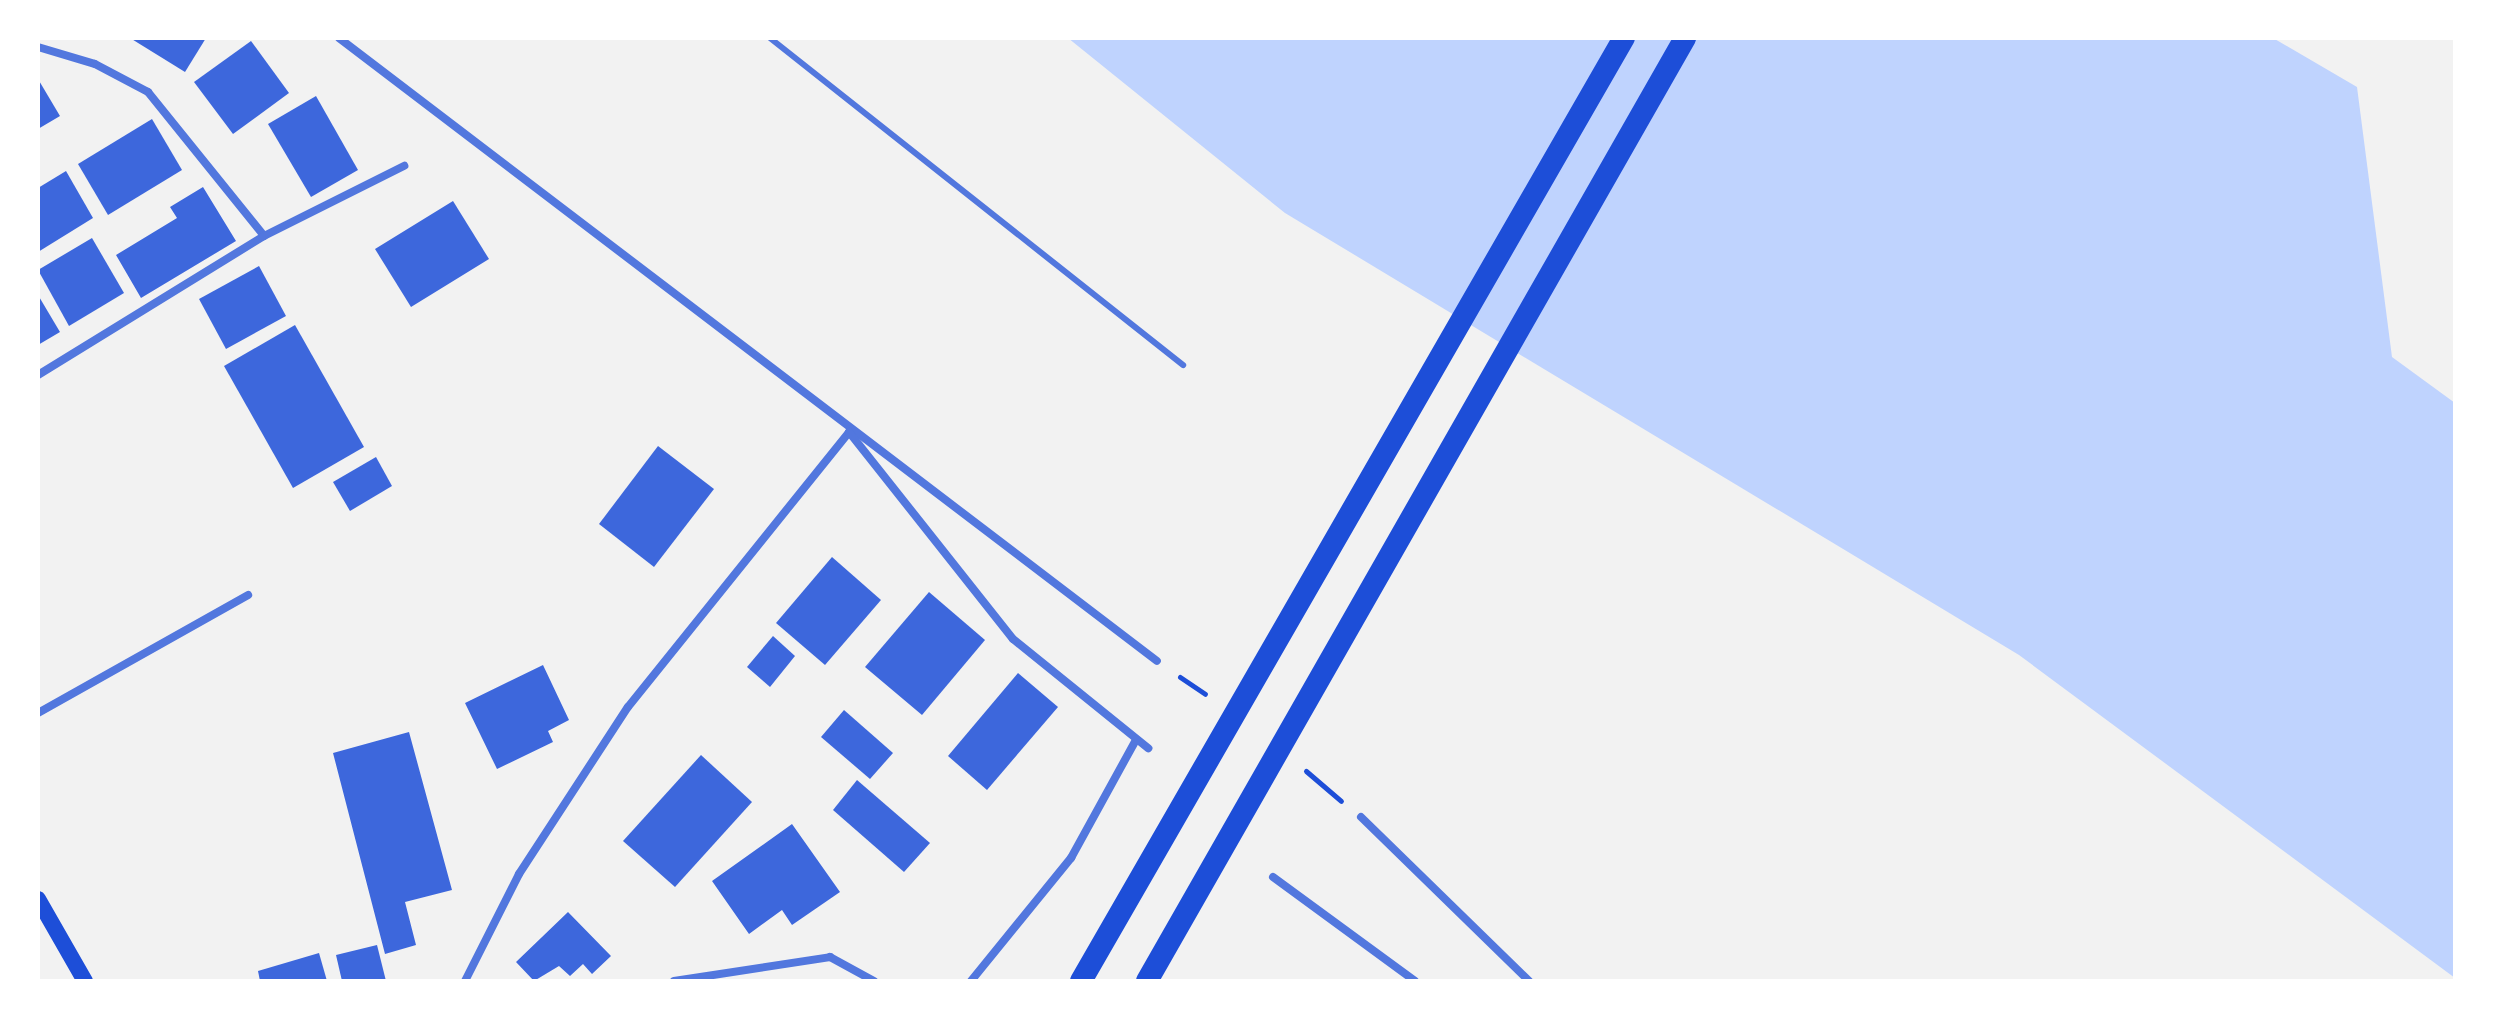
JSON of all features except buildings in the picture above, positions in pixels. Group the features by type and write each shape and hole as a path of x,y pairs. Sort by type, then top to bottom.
{"highway":[{"path":"1081,981 1244,703 1624,38"},
{"path":"1147,981 1288,727 1685,38"}],"main road":[{"path":"38,899 85,981"}],"street":[{"path":"339,38 849,432 1157,661"},
{"path":"38,47 95,64 148,92 264,236"},
{"path":"38,375 264,236 404,166"},
{"path":"849,432 1013,639 1148,748"},
{"path":"465,981 519,874 628,707 849,432"},
{"path":"38,713 248,595"},
{"path":"971,981 1071,858 1136,740"},
{"path":"1361,817 1529,981"},
{"path":"1273,877 1415,981"},
{"path":"674,981 830,957 874,981"}],"lane":[{"path":"770,38 1183,365"}],"path":[{"path":"1306,771 1361,817"}],"water":[{"path":"1068,38 2273,38 2357,87 2392,357 2455,403 2455,978 2019,655 1285,213"}]}
